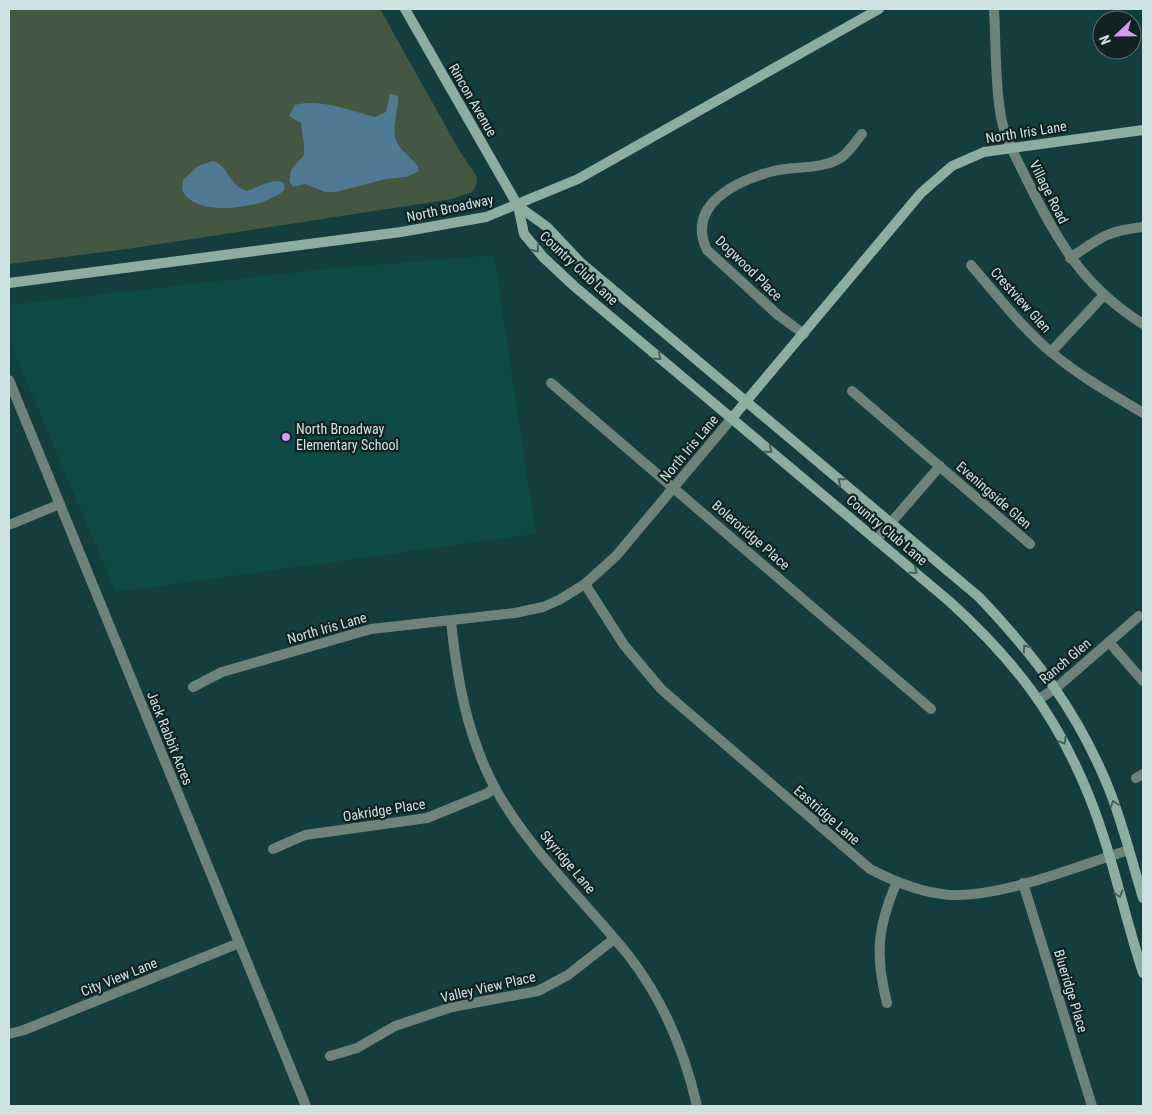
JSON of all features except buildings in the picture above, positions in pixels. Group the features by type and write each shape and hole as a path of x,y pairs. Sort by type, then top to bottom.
{"main road":[{"name":"Rincon Avenue","path":"405,9 518,206"},
{"name":"North Broadway","path":"9,284 401,232 486,217 518,206 578,179 879,9"},
{"name":"North Iris Lane","path":"732,418 921,193 952,166 984,152 1143,130"},
{"name":"Country Club Lane","path":"518,206 547,228 580,262 979,597 1020,640 1056,688 1094,755 1109,789 1143,898"},
{"name":"Country Club Lane","path":"518,206 524,234 543,257 574,286 986,634 1013,664 1065,744 1089,797 1143,973"}],"street":[{"name":"Village Road","path":"994,9 1000,112 1011,147 1051,228 1070,258 1104,295 1143,324"},
{"name":"Dogwood Place","path":"804,334 778,315 707,250 701,238 701,219 710,204 730,188 771,171 822,165 842,157 862,134"},
{"path":"1070,258 1104,235 1117,230 1143,227"},
{"name":"Crestview Glen","path":"971,265 1031,334 1051,352 1085,377 1143,413"},
{"name":"Crestview Glen","path":"1051,352 1104,295"},
{"name":"Jack Rabbit Acres","path":"9,380 306,1106"},
{"name":"Boleroridge Place","path":"551,383 931,709"},
{"name":"Eveningside Glen","path":"852,391 1030,544"},
{"name":"North Iris Lane","path":"193,687 222,672 372,629 451,621 543,607 559,600 585,584 616,556 732,418"},
{"name":"Eveningside Glen","path":"876,540 940,466"},
{"path":"9,525 60,504"},
{"name":"Eastridge Lane","path":"585,584 624,645 661,689 870,869 896,882 922,891 951,895 988,892 1129,850"},
{"name":"Ranch Glen","path":"1038,700 1056,688 1139,616"},
{"name":"Skyridge Lane","path":"451,621 456,671 471,733 495,788 522,829 635,965 659,1002 671,1026 691,1078 697,1106"},
{"name":"Ranch Glen","path":"1109,642 1143,681"},
{"name":"Oakridge Place","path":"273,849 305,835 427,818 486,794 495,788"},
{"path":"887,1004 879,973 878,940 885,908 896,882"},
{"name":"Blueridge Place","path":"1023,883 1092,1106"},
{"name":"Valley View Place","path":"330,1056 357,1048 395,1026 452,1007 538,991 568,975 614,939"},
{"name":"City View Lane","path":"9,1034 24,1030 239,943"}],"shaded area":[{"path":"390,94 398,96 394,129 396,140 401,149 418,167 419,171 407,177 386,179 335,192 325,192 305,184 294,187 289,182 291,170 304,155 301,123 289,116 295,105 305,103 325,104 375,117 386,112"},
{"path":"213,161 222,166 236,185 247,191 278,181 283,182 285,189 263,202 248,206 216,208 201,205 189,199 182,190 183,180 198,166"},
{"name":"North Broadway Elementary School","path":"494,255 536,534 116,592 9,341 9,305 315,270"}],"green space":[{"path":"9,9 380,9 459,150 477,177 477,183 472,192 452,199 127,249 9,264"}],"place":[{"name":"North Broadway Elementary School","path":"286,437"}]}
